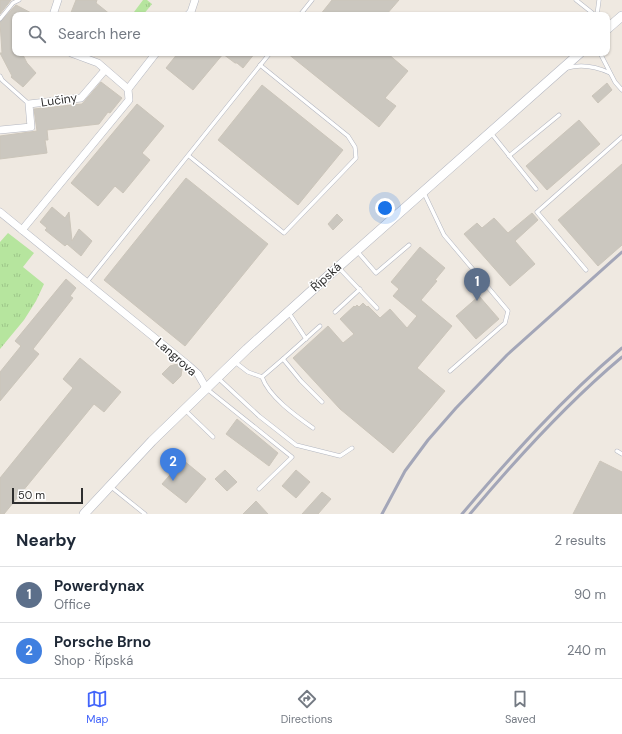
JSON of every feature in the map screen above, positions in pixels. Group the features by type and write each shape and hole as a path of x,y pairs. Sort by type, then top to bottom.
{"street":[{"path":"54,12 58,0"},
{"path":"191,12 195,0"},
{"path":"610,26 622,16"},
{"path":"79,56 98,63 128,89"},
{"path":"22,230 129,100 128,89 154,56"},
{"name":"Řípská","path":"84,514 184,410 235,361 356,250 577,56"},
{"name":"Lučiny","path":"0,130 31,127 29,104 81,98 105,70"},
{"name":"Langrova","path":"0,212 188,365 198,374 206,388"}],"lane":[{"path":"0,19 13,3 19,0"},
{"path":"302,12 312,0"},
{"path":"576,0 592,12"},
{"path":"597,12 600,0"},
{"path":"86,283 268,56"},
{"path":"602,56 615,82 622,90"},
{"path":"189,156 284,233 356,158 356,147 348,136 260,65"},
{"path":"562,69 572,67 593,67 610,73"},
{"path":"0,76 2,80 29,104"},
{"path":"509,156 559,115"},
{"path":"490,132 536,189"},
{"path":"586,270 537,212 622,137"},
{"path":"424,191 444,235 508,311 505,322 450,371"},
{"path":"356,250 376,273 409,245"},
{"path":"338,267 377,308"},
{"path":"335,312 360,289"},
{"path":"288,312 306,339"},
{"path":"262,377 320,326"},
{"path":"283,359 301,381 322,402"},
{"path":"235,361 248,372 262,377"},
{"path":"218,377 259,416 296,445 340,456 352,448"},
{"path":"262,377 264,383 271,392 293,414 312,428"},
{"name":"Langrova","path":"206,388 292,457 259,489"},
{"path":"184,410 213,437"},
{"path":"617,451 622,454"},
{"path":"110,486 143,513"}],"green space":[{"path":"143,0 147,0 152,4 145,12 134,12"},
{"path":"8,233 34,253 23,267 44,284 36,301 24,320 0,349 0,242"}],"building":[{"path":"0,0 11,0 0,14"},
{"path":"76,0 97,0 96,3 107,12 71,12"},
{"path":"332,0 399,0 389,12 322,12"},
{"path":"16,5 29,12 12,12 12,56 24,56 27,63 36,73 23,87 11,77 12,76 0,53 2,53 0,22"},
{"path":"176,56 221,56 193,90 166,68"},
{"path":"226,56 253,56 243,68"},
{"path":"291,56 390,56 408,71 385,98 396,106 379,127"},
{"path":"101,82 122,98 110,113 108,112 99,124 47,130 48,140 45,140 47,153 0,159 0,136 37,131 34,109 82,104"},
{"path":"607,83 612,90 598,103 592,96"},
{"path":"262,85 343,150 298,205 218,140"},
{"path":"137,104 164,126 142,153 150,160 123,193 115,186 98,206 71,183"},
{"path":"579,120 600,144 547,190 526,166"},
{"path":"622,164 622,245 598,266 558,220"},
{"path":"186,178 268,244 185,346 104,280"},
{"path":"52,207 65,218 69,212 72,241 79,229 92,241 81,256 67,244 65,246 45,230 47,228 40,222"},
{"path":"532,213 538,220 515,241 535,264 510,286 464,234 477,223 482,228 494,218 508,233"},
{"path":"337,214 343,220 333,230 328,224"},
{"path":"420,247 445,268 435,280 437,281 421,300 452,326 417,368 445,391 393,453 340,409 293,358 328,326 343,343 354,334 340,319 354,306 355,307 357,305 359,307 363,303 380,318 390,309 407,328 417,316 393,296 399,289 391,282"},
{"path":"66,279 76,288 70,296 73,298 33,349 39,354 0,401 0,372 21,346 15,341"},
{"path":"479,296 499,319 476,339 456,316"},
{"path":"80,358 121,392 104,412 94,404 4,514 0,514 0,478 73,388 63,379"},
{"path":"177,364 182,369 181,376 173,384 162,374 170,366"},
{"path":"237,419 278,453 269,466 226,434"},
{"path":"183,460 206,479 186,503 162,484"},
{"path":"600,461 622,472 622,514 573,514"},
{"path":"225,470 237,482 227,491 215,479"},
{"path":"296,470 310,482 296,498 282,486"},
{"path":"322,492 331,499 318,514 302,514"},
{"path":"256,501 268,514 243,514"}],"railway":[{"path":"382,514 405,471 428,440 456,408 507,355 622,252"},
{"path":"462,514 500,470 559,407 622,348"},
{"path":"470,514 543,432 581,393 622,357"}],"place":[{"name":"Powerdynax","path":"477,301"},
{"name":"Porsche Brno","path":"173,481"}]}
